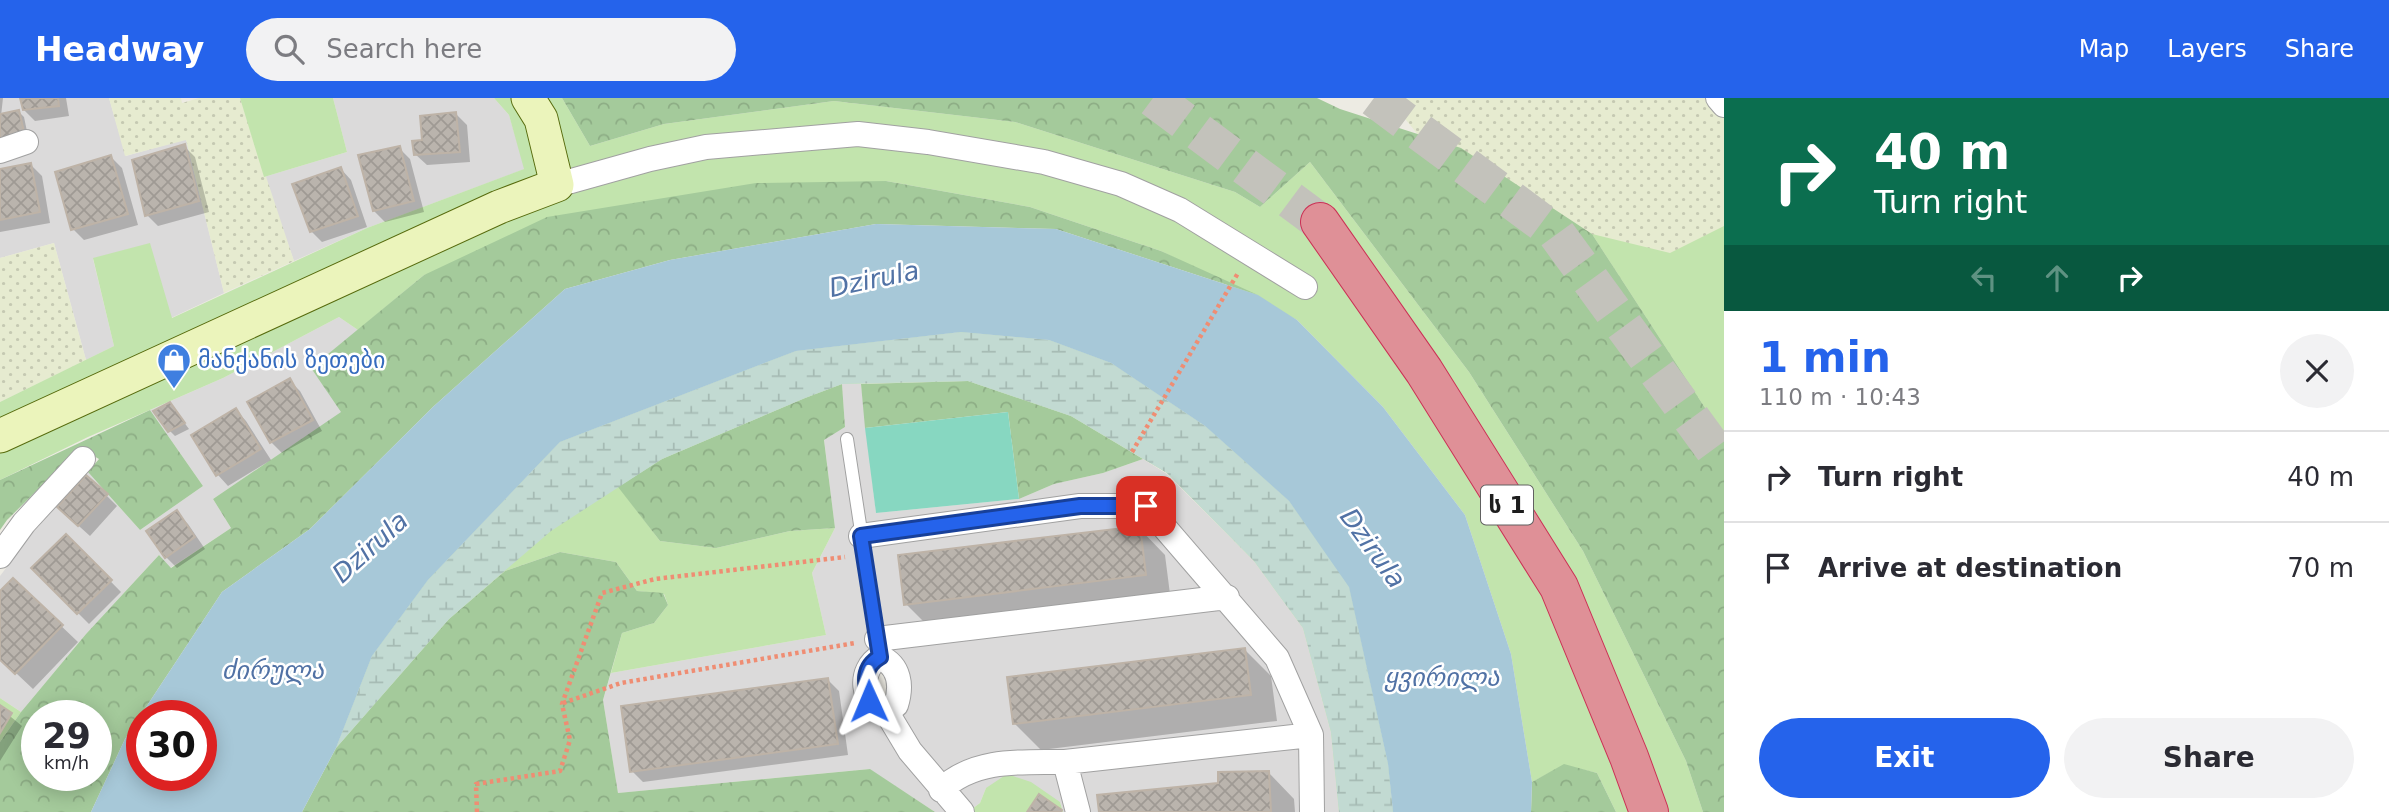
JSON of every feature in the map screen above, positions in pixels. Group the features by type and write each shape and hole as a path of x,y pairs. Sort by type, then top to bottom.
{"highway":[{"name":"ს 1","path":"1320,222 1424,371 1559,587 1649,812"}],"street":[{"path":"528,98 541,119 557,186"},
{"path":"1718,98 1724,105"},
{"path":"0,436 499,207 557,186 650,159 706,147 858,134 928,142 1044,162 1121,184 1181,210 1306,287"},
{"path":"0,151 26,142"},
{"path":"0,556 24,523 83,459"},
{"path":"862,545 1080,506 1146,506 1277,658 1311,735 1312,812"},
{"path":"962,812 910,751 886,711 876,709 869,701 865,685 866,671 878,648 1227,597"},
{"path":"941,790 955,776 1003,762 1065,762 1311,735"},
{"path":"1065,762 1078,812"}],"lane":[{"path":"848,439 878,648"}],"path":[{"path":"1132,452 1251,251"},
{"path":"477,812 475,784 560,771 570,740 562,704 602,593 655,579 862,545"},
{"path":"562,704 621,683 878,648"}],"shaded area":[{"path":"0,98 109,98 126,156 186,139 224,293 171,318 93,259 114,346 86,360 54,243 0,258"},
{"path":"333,98 494,98 509,115 525,169 367,228 294,261 264,177 347,152"},
{"path":"339,317 358,330 311,368 342,412 213,499 231,528 170,568 159,555 86,634 31,700 21,700 21,712 0,698 0,576 34,531 88,472 140,530 203,486 150,410 223,378"},
{"path":"842,384 861,384 876,513 1019,499 1054,484 1103,473 1143,459 1167,474 1254,561 1303,628 1331,732 1339,812 1063,812 1060,802 986,788 980,803 968,812 935,812 869,769 618,793 603,700 611,673 826,635 812,573 835,528 824,439 845,427","holes":["893,667 886,711 866,671"]}],"green space":[{"path":"109,98 181,98 182,103 199,98 240,98 294,261 224,293 186,140 125,156"},
{"path":"240,98 333,98 347,152 264,177"},
{"path":"494,98 562,98 590,146 664,124 834,101 1015,122 1235,192 1260,207 1310,162 1469,372 1583,551 1686,761 1703,812 1616,812 1597,773 1564,765 1532,782 1511,654 1465,515 1383,407 1297,320 1161,251 1030,207 886,181 424,275 358,330 339,317 223,378 88,437 0,480 0,402 114,346 93,258 150,243 172,318 367,228 524,169 509,115"},
{"path":"562,98 1317,98 1340,109 1461,148 1592,234 1724,437 1724,812 1703,812 1686,761 1583,551 1469,372 1310,162 1260,207 1235,192 1015,122 834,101 664,124 590,146"},
{"path":"1388,98 1724,98 1724,634 1585,339"},
{"path":"886,181 1030,207 1161,251 1258,295 1056,229 876,224 670,260 565,289 434,406 310,529 222,592 151,700 126,700 126,737 112,767 112,700 31,700 86,634 159,555 171,568 231,528 213,499 341,412 311,368 424,275 547,217 756,183"},
{"path":"1724,226 1724,437 1592,234 1670,253"},
{"path":"54,243 86,360 0,402 0,258"},
{"path":"961,332 1049,340 1111,363 1205,426 1289,501 1349,586 1388,764 1393,812 1339,812 1331,732 1303,628 1254,561 1167,473 1071,416 968,381 842,384 662,459 619,487 660,541 716,548 790,531 835,528 812,573 826,635 611,673 622,633 654,623 668,605 664,594 637,591 616,562 560,552 505,571 449,619 336,748 372,656 428,580 560,442 796,351"},
{"path":"961,332 1049,340 1111,363 1205,426 1289,501 1349,586 1388,764 1393,812 1339,812 1331,732 1303,628 1254,561 1167,473 1071,416 968,381 842,384 662,459 551,531 449,619 336,748 372,656 428,580 560,442 796,351"},
{"path":"968,381 1071,416 1143,459 1103,473 1054,484 1019,499 1008,412 865,428 861,384"},
{"path":"842,384 845,427 824,440 835,528 790,531 716,548 660,541 618,487 662,459"},
{"path":"150,410 203,486 140,530 88,472 99,459 80,448 0,530 0,480"},
{"path":"1008,412 1019,499 876,513 865,428"},
{"path":"560,552 616,562 637,591 663,593 668,605 654,623 622,633 603,700 618,793 870,769 935,812 302,812 336,748 449,619 505,571"},
{"path":"0,698 21,712 0,742"},
{"path":"21,712 21,791 101,791 91,812 0,812 0,742"},
{"path":"1564,764 1597,773 1616,812 1531,812 1532,782"},
{"path":"1007,774 1031,782 1060,802 1063,812 968,812 980,803 986,788"}],"water":[{"name":"ძირულა","path":"876,224 1056,229 1258,295 1297,320 1383,407 1465,515 1511,654 1532,782 1531,812 1393,812 1388,764 1349,587 1289,501 1205,426 1111,363 1049,340 961,332 796,351 560,442 428,580 372,656 336,748 302,812 91,812 101,791 112,791 112,767 126,737 126,791 217,791 217,700 151,700 222,592 310,529 434,406 565,289 670,260"}],"building":[{"path":"20,98 58,98 59,106 23,110"},
{"path":"19,110 25,136 0,141 0,114"},
{"path":"456,112 460,152 414,155 412,141 422,140 420,116"},
{"path":"185,144 199,201 145,216 132,160"},
{"path":"400,146 414,201 373,211 358,155"},
{"path":"111,155 128,214 71,230 55,172"},
{"path":"31,163 40,212 0,220 0,169"},
{"path":"341,167 358,216 310,232 292,184"},
{"path":"290,378 313,420 270,443 247,402"},
{"path":"170,402 185,423 168,432 153,411"},
{"path":"236,408 261,449 216,476 191,435"},
{"path":"86,475 108,494 78,526 57,507"},
{"path":"177,510 195,537 165,558 146,531"},
{"path":"1140,526 1146,575 904,605 898,555"},
{"path":"66,534 112,580 77,614 31,568"},
{"path":"13,578 63,625 15,674 0,660 0,591"},
{"path":"1245,648 1251,695 1013,724 1007,677"},
{"path":"828,678 838,744 630,772 621,706"},
{"path":"0,705 12,713 0,733"},
{"path":"1269,771 1271,812 1099,812 1097,795 1218,783 1218,772"},
{"path":"1039,794 1062,810 1061,812 1027,812"}],"tunnel":[{"path":"1153,98 1320,222"},
{"path":"1374,98 1556,233 1724,463"}],"place":[{"name":"მანქანის ზეთები","path":"174,390"}],"route":[{"path":"869,701 865,685 866,671 871,662 880,657 861,536 1080,506 1146,506"}],"water label":[{"name":"Dzirula","path":"874,279"},
{"name":"Dzirula","path":"370,547"},
{"name":"Dzirula","path":"1373,548"},
{"name":"ყვირილა","path":"1442,677"}]}
